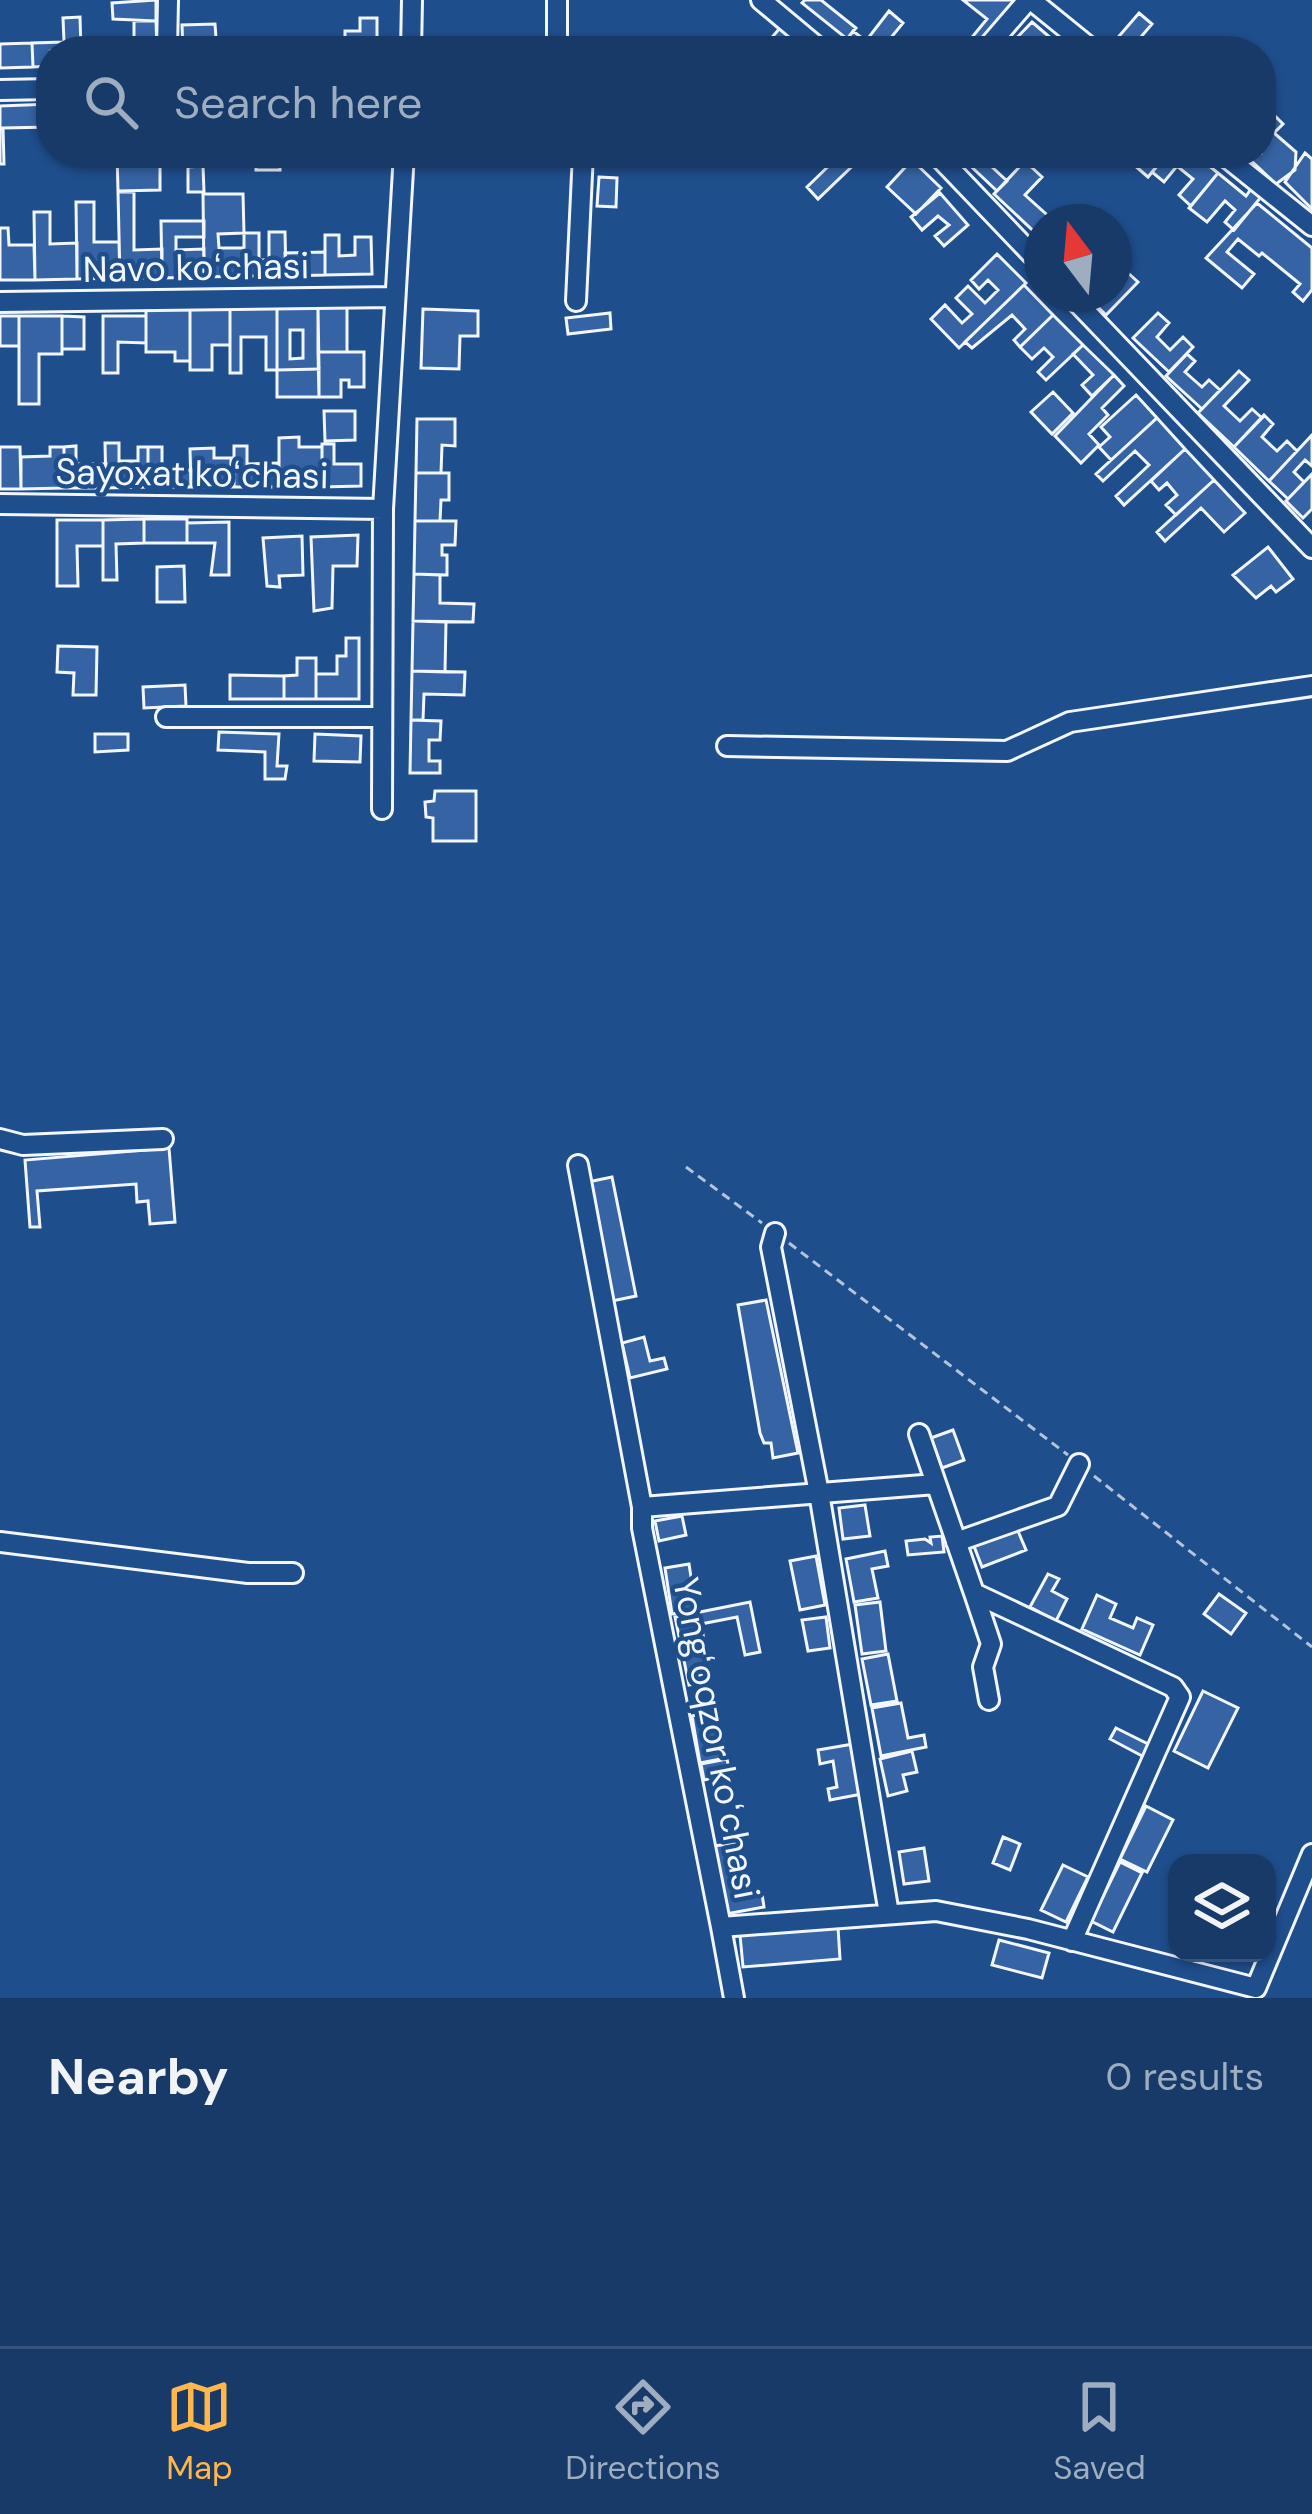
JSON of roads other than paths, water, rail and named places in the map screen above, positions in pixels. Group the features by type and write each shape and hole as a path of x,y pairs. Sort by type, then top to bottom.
{"street":[{"path":"167,0 167,36"},
{"path":"411,36 412,0"},
{"path":"557,0 557,36"},
{"path":"761,0 804,36"},
{"path":"997,36 1029,0 1075,36"},
{"path":"0,90 36,89"},
{"path":"382,809 383,509 403,168"},
{"path":"576,302 582,168"},
{"path":"949,168 1024,246"},
{"path":"1240,168 1312,226"},
{"name":"Navo koʻchasi","path":"0,302 394,297"},
{"path":"1087,312 1312,548"},
{"name":"Sayoxat koʻchasi","path":"0,504 383,509"},
{"path":"727,746 1006,751 1070,722 1312,686"},
{"path":"166,717 382,717"},
{"path":"0,1138 23,1145 164,1139"},
{"name":"Yongʻoqzor koʻchasi","path":"578,1166 642,1507 642,1528 721,1927 936,1911 1072,1941 1254,1993 1312,1854"},
{"path":"775,1233 771,1246 819,1493 889,1914"},
{"path":"919,1434 991,1644 983,1666 989,1700"},
{"path":"956,1542 1058,1506 1079,1464"},
{"path":"642,1507 936,1484"},
{"path":"0,1542 248,1573 293,1573"},
{"path":"974,1593 1173,1687 1180,1697 1072,1941"},
{"path":"721,1927 734,1998"}]}
